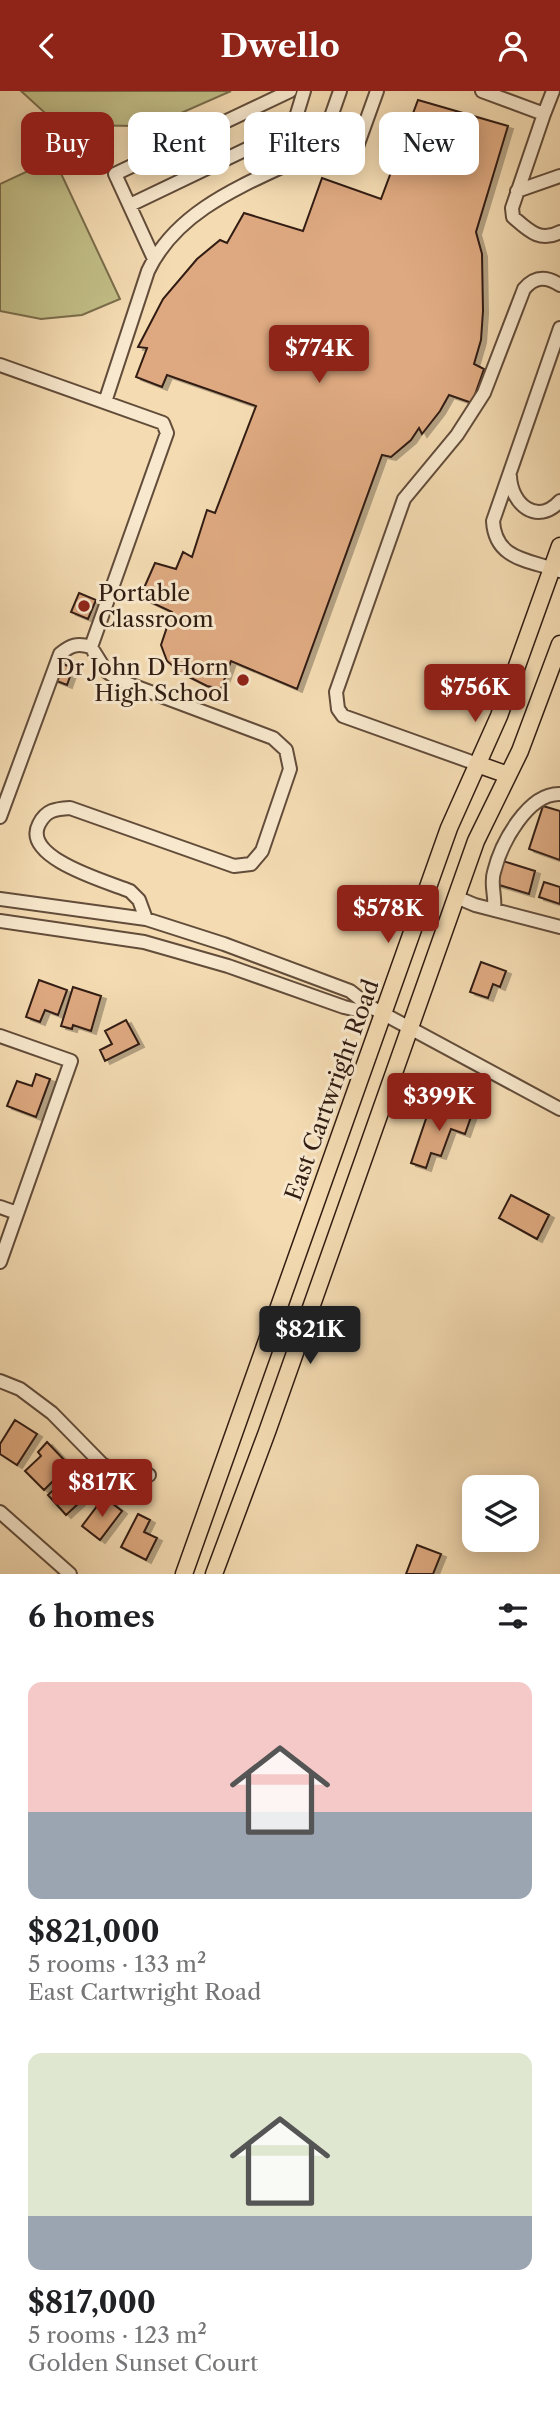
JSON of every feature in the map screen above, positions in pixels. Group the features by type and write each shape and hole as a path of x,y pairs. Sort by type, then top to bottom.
{"main road":[{"name":"East Cartwright Road","path":"184,1574 449,828 499,716 556,570 560,546"},
{"path":"214,1574 268,1432 476,841 520,751 560,644"},
{"path":"477,764 508,775"}],"street":[{"path":"154,259 116,174 290,91"},
{"path":"298,112 304,91"},
{"path":"333,112 340,91"},
{"path":"365,124 377,91"},
{"path":"482,91 544,114"},
{"path":"553,91 512,208 513,217 534,234 551,237 560,232"},
{"path":"130,205 244,150"},
{"path":"105,402 154,259 168,239 215,199 265,175"},
{"path":"517,191 560,176"},
{"path":"477,764 343,716 336,701 336,692 404,499 457,435 484,393 529,282 538,278 550,279 560,285"},
{"path":"556,570 514,556 502,548 494,536 493,521 560,328"},
{"path":"0,365 163,423 167,433 91,646"},
{"path":"510,471 513,493 524,507 540,512 548,511 560,502"},
{"path":"0,817 60,654 70,646 91,646 106,671 121,681 273,738 286,750 290,769 262,851 251,864 234,866 70,808 52,809 43,816 36,828 39,846 51,859 130,891 139,900 146,919"},
{"path":"494,910 496,897 493,873 513,829 529,807 541,797 560,794"},
{"path":"456,897 560,927"},
{"path":"0,898 146,919 224,944 350,991 369,1006 560,1109"},
{"path":"0,921 144,942 228,966 344,1007 357,1010 369,1006"},
{"path":"0,1036 71,1061 0,1262"},
{"path":"0,1207 17,1213"},
{"path":"0,1381 20,1389 52,1413 102,1464 121,1474 149,1475"},
{"path":"0,1511 70,1574"}],"shaded area":[{"path":"21,91 231,91 183,112 128,112 128,126 114,126 114,112 44,112"},
{"path":"21,174 62,175 120,299 82,315 41,319 0,311 0,184"}],"building":[{"path":"418,100 460,112 414,112"},
{"path":"479,118 508,126 476,232 482,254 483,311 481,340 474,364 484,369 472,403 449,395 422,434 419,428 411,440 391,457 382,455 297,689 231,661 221,689 207,686 181,673 167,661 161,645 172,612 140,597 155,563 176,569 183,552 192,557 207,510 215,513 256,406 167,375 162,387 136,377 147,348 138,347 163,299 197,259 220,240 227,243 244,213 303,231 322,178 381,199 390,175 479,175"},
{"name":"Portable Classroom","path":"79,593 96,600 88,619 71,612"},
{"name":"Portable Classroom","path":"56,661 73,668 67,685 49,678"},
{"path":"543,806 560,811 560,860 529,849"},
{"path":"503,861 535,871 529,894 496,884"},
{"path":"544,882 560,887 560,904 539,897"},
{"path":"481,962 506,971 500,987 493,984 488,998 470,992"},
{"path":"39,980 67,990 58,1015 45,1010 40,1022 26,1017"},
{"path":"73,987 101,996 91,1031 73,1025 72,1029 61,1026"},
{"path":"126,1020 139,1044 105,1061 100,1050 112,1044 105,1031"},
{"path":"36,1074 50,1079 36,1117 7,1106 17,1081 32,1086"},
{"path":"430,1107 451,1114 453,1107 472,1114 465,1134 451,1129 441,1156 431,1153 426,1168 411,1163"},
{"path":"511,1195 549,1215 537,1239 499,1218"},
{"path":"15,1420 37,1434 17,1465 0,1454 0,1444"},
{"path":"47,1442 69,1465 44,1490 25,1471 41,1456 38,1452"},
{"path":"75,1470 93,1490 66,1515 48,1495"},
{"path":"104,1497 122,1511 100,1540 82,1526"},
{"path":"138,1514 150,1520 144,1532 157,1538 146,1560 121,1547"},
{"path":"417,1545 441,1554 433,1574 406,1574"}],"place":[{"name":"Portable Classroom","path":"84,606"},
{"name":"Dr John D Horn High School","path":"243,680"}]}
